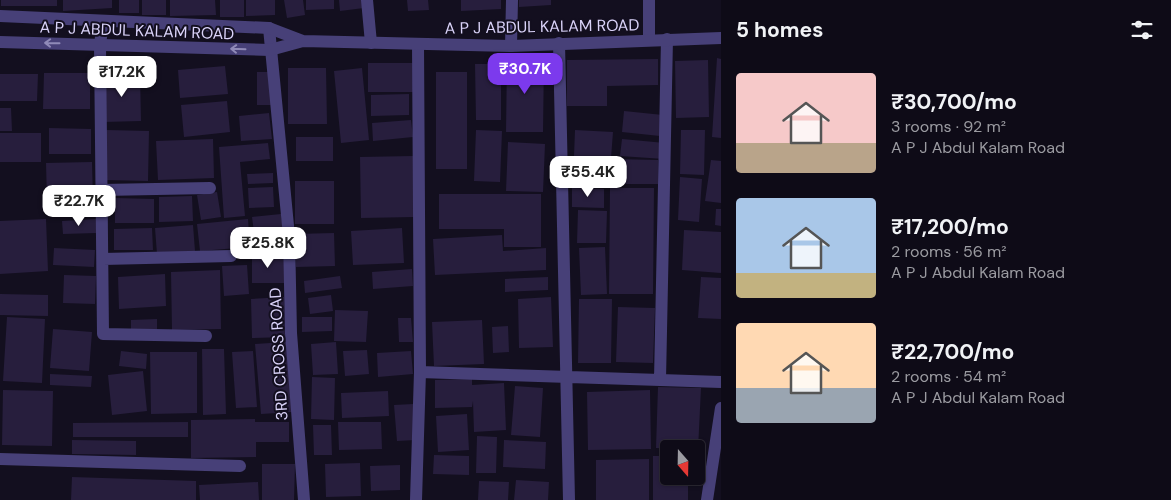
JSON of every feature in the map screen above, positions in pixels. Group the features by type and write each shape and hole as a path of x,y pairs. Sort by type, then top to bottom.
{"street":[{"path":"367,0 371,43"},
{"path":"512,0 512,46"},
{"path":"649,0 649,40"},
{"name":"A P J ABDUL KALAM ROAD","path":"0,16 269,28 303,42"},
{"path":"103,21 100,45 103,334 206,336"},
{"name":"3RD CROSS ROAD","path":"269,28 289,236 291,333 304,500"},
{"name":"A P J ABDUL KALAM ROAD","path":"0,42 270,50 303,42 512,46 721,38"},
{"path":"660,380 667,39"},
{"path":"559,43 570,500"},
{"path":"416,500 420,372 418,44"},
{"path":"102,190 210,188"},
{"path":"103,259 231,256"},
{"path":"420,372 721,382"},
{"path":"707,500 716,476 721,408"},
{"path":"0,459 240,466"}],"building":[{"path":"1,0 57,0 57,6 1,6"},
{"path":"63,0 112,0 112,8 63,11"},
{"path":"119,0 139,0 139,13 119,13"},
{"path":"142,0 166,0 166,15 142,15"},
{"path":"170,0 215,0 216,15 170,16"},
{"path":"220,0 244,0 244,17 220,17"},
{"path":"246,0 275,0 275,15 246,16"},
{"path":"284,0 303,0 305,15 287,18"},
{"path":"306,0 334,0 334,9 306,10"},
{"path":"339,0 363,0 364,8 340,11"},
{"path":"407,0 428,0 429,10 408,11"},
{"path":"461,0 501,0 501,9 461,11"},
{"path":"519,0 551,0 551,5 519,7"},
{"path":"717,58 721,59 721,138 712,137"},
{"path":"507,59 544,59 543,132 506,132"},
{"path":"658,59 658,85 607,86 607,106 567,106 567,60"},
{"path":"708,60 709,117 676,118 675,61"},
{"path":"368,63 413,63 413,92 368,92"},
{"path":"475,64 501,64 501,120 476,120"},
{"path":"225,66 228,94 180,98 178,70"},
{"path":"288,68 326,68 327,124 288,124"},
{"path":"362,68 369,140 341,143 334,71"},
{"path":"257,72 272,72 273,105 257,105"},
{"path":"436,72 467,72 467,169 436,169"},
{"path":"44,73 90,73 90,109 43,109"},
{"path":"0,74 38,74 37,101 0,101"},
{"path":"140,74 141,121 103,122 102,75"},
{"path":"409,94 409,115 371,116 371,95"},
{"path":"227,101 230,132 184,137 181,105"},
{"path":"0,108 11,108 12,131 0,131"},
{"path":"624,111 663,115 660,136 622,132"},
{"path":"269,113 272,139 241,141 239,116"},
{"path":"411,120 413,137 373,141 372,123"},
{"path":"49,128 91,129 91,154 49,154"},
{"path":"106,130 149,131 148,181 105,180"},
{"path":"476,130 502,131 500,182 474,181"},
{"path":"575,130 613,132 611,158 574,156"},
{"path":"681,130 705,130 704,175 680,174"},
{"path":"0,133 41,133 41,162 0,162"},
{"path":"296,137 333,137 333,161 296,161"},
{"path":"213,139 214,178 158,180 156,141"},
{"path":"622,139 665,143 664,159 620,156"},
{"path":"508,142 545,144 543,192 506,191"},
{"path":"268,143 270,159 240,162 245,216 224,218 219,147"},
{"path":"413,156 414,217 361,218 360,157"},
{"path":"612,159 658,160 658,184 612,184"},
{"path":"711,160 721,161 721,203 705,201"},
{"path":"92,162 93,200 47,201 46,163"},
{"path":"608,166 609,184 579,185 578,167"},
{"path":"273,173 273,183 248,184 247,174"},
{"path":"680,177 702,179 699,222 678,220"},
{"path":"295,181 334,181 334,224 295,224"},
{"path":"273,187 274,207 249,208 248,188"},
{"path":"572,188 604,189 604,208 572,207"},
{"path":"610,188 654,188 653,294 609,294"},
{"path":"217,192 221,217 201,220 197,195"},
{"path":"439,194 541,194 541,247 504,247 504,229 439,229"},
{"path":"192,196 193,221 159,222 159,197"},
{"path":"115,198 154,199 154,223 115,223"},
{"path":"716,209 721,209 721,226 715,225"},
{"path":"578,210 607,211 606,243 577,243"},
{"path":"281,214 284,237 255,240 252,217"},
{"path":"46,219 48,271 0,274 0,221"},
{"path":"96,219 96,233 63,234 62,221"},
{"path":"248,219 250,247 200,251 197,224"},
{"path":"193,225 195,251 157,254 155,228"},
{"path":"152,228 153,250 114,250 114,229"},
{"path":"402,228 404,263 353,265 351,231"},
{"path":"684,230 721,232 721,273 682,270"},
{"path":"334,233 335,266 296,267 295,234"},
{"path":"502,235 503,251 546,248 546,270 435,275 433,239"},
{"path":"605,247 607,294 581,295 579,248"},
{"path":"54,248 95,250 94,267 53,265"},
{"path":"252,255 285,256 285,283 252,283"},
{"path":"247,265 249,294 224,296 222,266"},
{"path":"412,269 413,286 373,289 372,272"},
{"path":"220,270 221,329 172,330 171,272"},
{"path":"165,274 166,306 119,309 118,277"},
{"path":"64,275 96,276 95,304 63,303"},
{"path":"340,276 342,288 305,293 304,281"},
{"path":"548,277 548,290 505,292 505,279"},
{"path":"701,277 721,278 721,319 698,318"},
{"path":"0,294 48,295 48,316 0,315"},
{"path":"331,295 333,311 310,314 308,298"},
{"path":"284,297 285,337 252,338 251,299"},
{"path":"551,297 553,347 519,348 518,299"},
{"path":"579,299 612,299 611,363 578,363"},
{"path":"618,307 655,308 653,363 616,362"},
{"path":"335,310 368,311 366,342 334,341"},
{"path":"7,317 45,319 42,383 3,381"},
{"path":"302,317 332,317 332,331 302,332"},
{"path":"398,318 411,318 413,342 399,342"},
{"path":"157,319 157,330 131,332 131,320"},
{"path":"482,320 484,364 434,366 432,322"},
{"path":"508,326 509,352 493,353 492,327"},
{"path":"53,329 92,332 89,371 50,368"},
{"path":"286,342 292,412 261,414 255,344"},
{"path":"336,342 338,374 313,375 311,344"},
{"path":"202,349 224,349 226,414 203,415"},
{"path":"367,350 369,374 345,376 343,351"},
{"path":"121,351 147,354 146,369 119,366"},
{"path":"253,351 257,407 236,408 232,352"},
{"path":"411,351 413,374 378,377 377,353"},
{"path":"150,352 197,352 197,413 151,414"},
{"path":"143,371 147,411 112,415 108,375"},
{"path":"50,374 92,376 91,387 50,385"},
{"path":"312,377 335,378 334,420 311,419"},
{"path":"472,379 472,385 504,383 506,430 474,432 473,401 472,407 435,408 435,380"},
{"path":"515,386 543,388 540,437 511,435"},
{"path":"658,387 701,388 698,440 660,440 660,448 656,448"},
{"path":"3,390 53,391 52,446 2,445"},
{"path":"650,390 651,449 588,450 587,392"},
{"path":"388,391 389,416 342,418 341,393"},
{"path":"413,404 415,440 397,441 394,405"},
{"path":"467,414 469,450 438,452 436,416"},
{"path":"255,419 255,422 289,422 289,442 256,442 256,457 191,458 191,420"},
{"path":"188,422 188,437 73,437 73,423"},
{"path":"338,422 381,422 382,449 339,450"},
{"path":"313,425 331,425 332,455 314,455"},
{"path":"477,436 497,437 496,473 476,473"},
{"path":"72,440 136,441 136,455 72,454"},
{"path":"504,440 546,442 545,469 503,467"},
{"path":"434,455 469,456 469,475 433,474"},
{"path":"653,456 660,456 660,485 688,485 688,500 653,500"},
{"path":"649,459 649,500 596,500 596,460"},
{"path":"360,463 361,496 326,497 325,464"},
{"path":"262,464 295,464 294,500 262,500"},
{"path":"400,465 400,490 371,491 370,466"},
{"path":"72,477 196,481 196,500 71,500"},
{"path":"516,480 549,482 548,500 514,500"},
{"path":"479,481 509,482 508,500 478,500"},
{"path":"258,482 259,500 200,500 199,485"}]}
